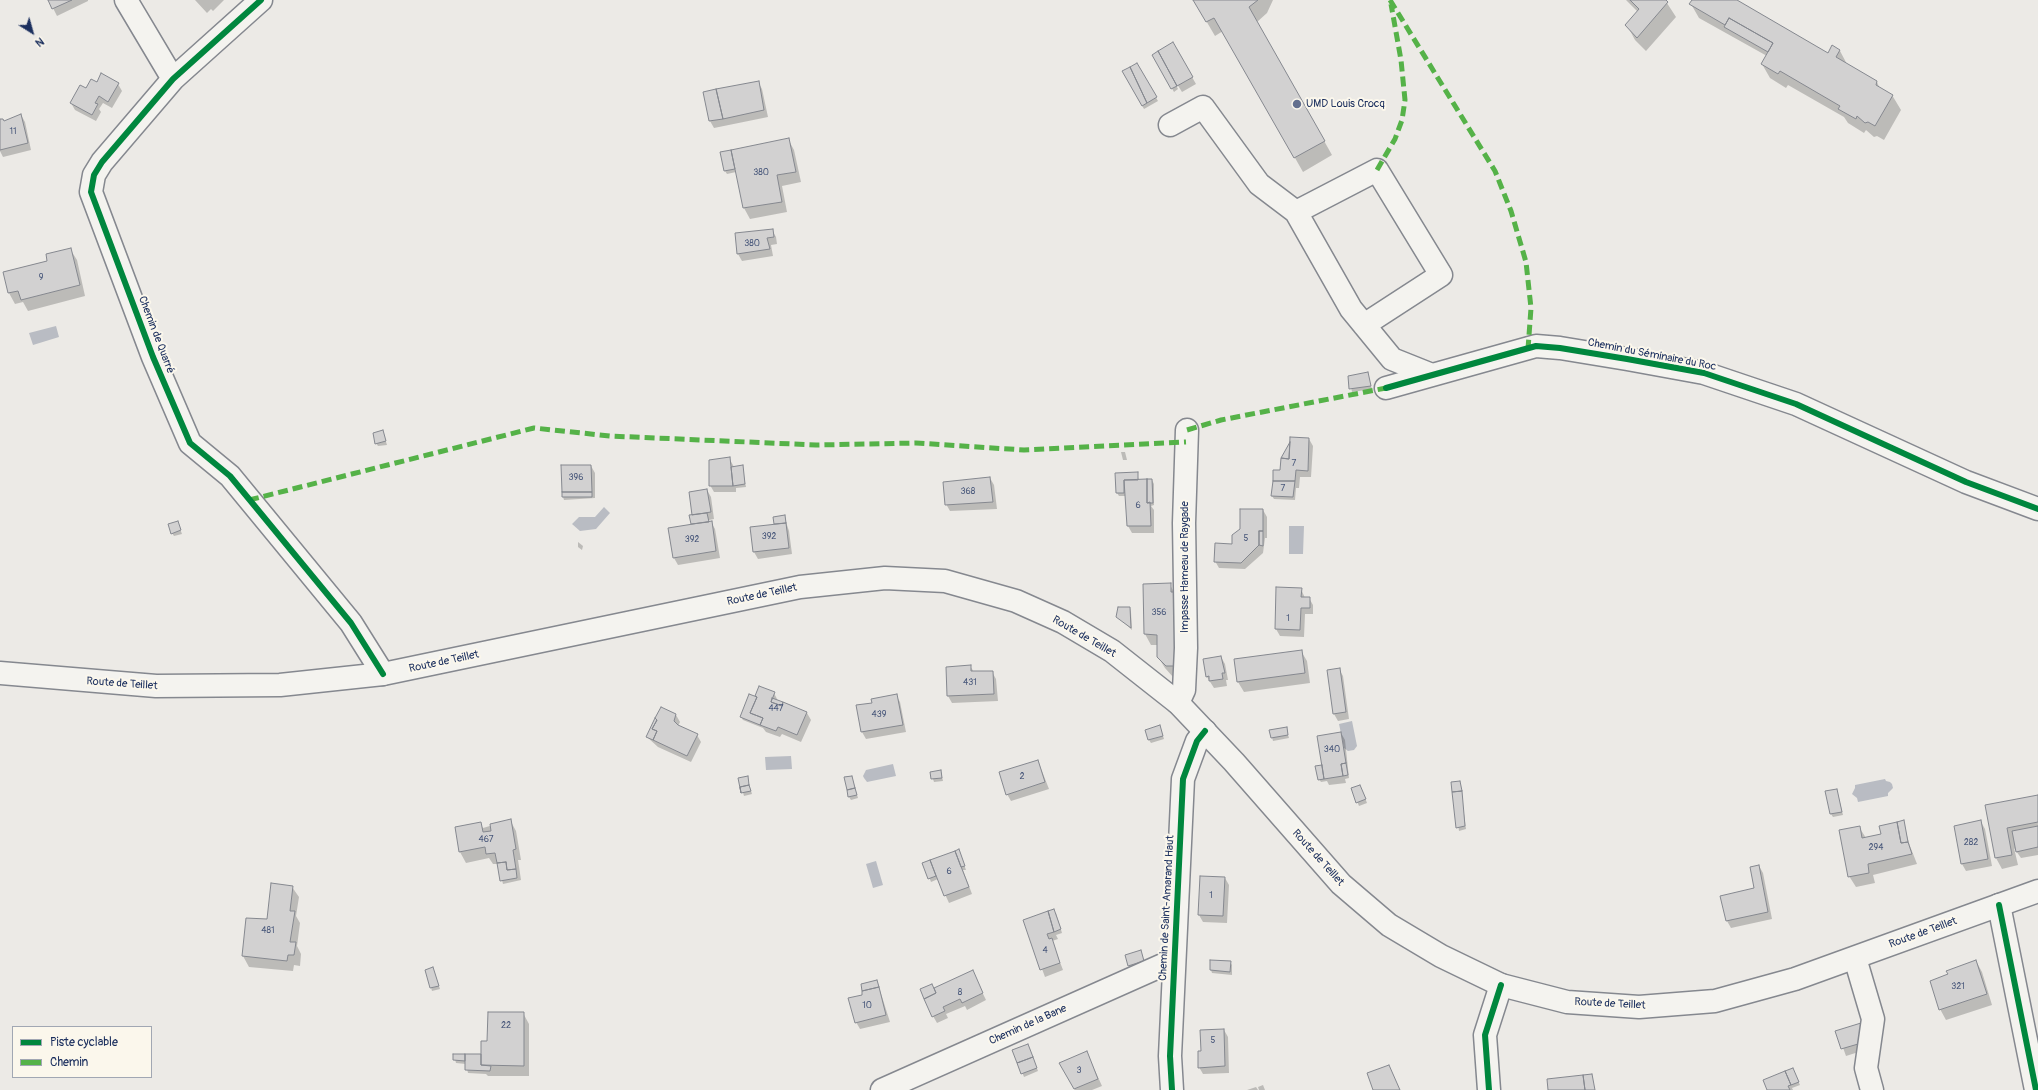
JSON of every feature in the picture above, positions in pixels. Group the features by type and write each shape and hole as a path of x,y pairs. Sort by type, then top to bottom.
{"street":[{"path":"126,0 173,79"},
{"name":"Chemin de Quarré","path":"261,0 173,79 102,162 94,175 91,192 153,357 190,443 230,476 351,623 383,674"},
{"path":"1170,125 1203,107 1259,184 1296,212 1351,309 1392,359 1432,375"},
{"path":"1296,212 1377,170 1441,274 1364,325"},
{"name":"Chemin du Séminaire du Roc","path":"1386,388 1536,346 1560,348 1704,373 1796,404 1966,482 2038,509"},
{"name":"Impasse Hameau de Raygade","path":"1178,703 1184,690 1186,648 1184,523 1187,430"},
{"name":"Route de Teillet","path":"0,674 156,686 280,685 383,674 800,587 885,578 945,581 1016,601 1063,622 1112,651 1178,703 1205,731 1341,884 1389,925 1441,956 1501,985 1567,1002 1639,1007 1714,1000 1795,979 2038,891"},
{"name":"Chemin de Saint-Amarand Haut","path":"1172,1090 1170,1056 1183,779 1197,742 1205,731"},
{"path":"1999,906 2036,1090"},
{"path":"1855,958 1873,1019 1866,1068 1872,1090"},
{"name":"Chemin de la Bane","path":"882,1090 1174,960"},
{"path":"1489,1090 1485,1035 1501,985"}],"shaded area":[{"path":"56,326 59,337 33,345 29,333"},
{"path":"604,507 610,513 596,529 580,531 572,524 579,517 595,517"},
{"path":"1289,526 1304,526 1303,554 1289,554"},
{"path":"1352,721 1357,746 1354,750 1348,751 1344,748 1339,724"},
{"path":"791,756 792,769 766,770 765,757"},
{"path":"893,764 896,776 867,782 863,776 866,770"},
{"path":"1885,779 1892,784 1893,788 1888,793 1888,796 1858,802 1857,798 1852,794 1855,785"},
{"path":"876,861 883,885 873,888 866,864"}],"building":[{"path":"48,0 72,0 52,9"},
{"path":"1193,0 1258,0 1249,7 1325,141 1294,158 1214,18 1206,22"},
{"path":"1630,0 1666,0 1668,2 1637,38 1625,25 1639,9"},
{"path":"1692,0 1737,0 1828,53 1832,45 1840,50 1836,57 1877,81 1876,85 1893,95 1875,126 1868,122 1865,123 1857,116 1856,119 1838,109 1840,106 1780,71 1778,74 1761,64 1773,43 1729,18 1725,25 1689,4"},
{"path":"1729,18 1773,43 1768,52 1724,27"},
{"path":"1173,42 1193,77 1177,86 1158,51"},
{"path":"1158,51 1177,86 1171,89 1152,55"},
{"path":"1137,63 1157,97 1147,103 1130,67"},
{"path":"1130,67 1147,103 1142,106 1122,71"},
{"path":"101,73 119,83 108,102 99,96 95,103 98,104 92,115 70,103 80,85 86,88 91,79 97,82"},
{"path":"759,81 764,110 723,119 716,89"},
{"path":"716,89 723,119 709,121 703,92"},
{"path":"21,114 28,143 0,150 0,119 3,119 4,121"},
{"path":"789,138 796,172 777,175 782,202 743,208 731,150"},
{"path":"731,150 735,169 724,171 720,152"},
{"path":"773,229 774,237 767,238 770,249 737,254 735,233"},
{"path":"71,248 80,285 21,300 18,291 8,293 3,272 47,261 46,254"},
{"path":"1368,372 1371,386 1349,389 1348,376"},
{"path":"383,430 386,441 375,444 373,433"},
{"path":"1290,437 1309,438 1308,471 1296,470 1295,481 1273,481 1273,470 1280,470 1281,458 1289,459"},
{"path":"1290,442 1289,459 1281,458"},
{"path":"730,457 733,486 709,486 709,460"},
{"path":"561,465 591,465 592,492 562,492"},
{"path":"743,465 745,484 733,486 731,467"},
{"path":"1138,472 1138,480 1124,480 1124,493 1116,493 1115,473"},
{"path":"990,477 993,502 945,505 943,482"},
{"path":"1147,479 1152,479 1153,503 1147,503"},
{"path":"1147,479 1147,503 1150,502 1151,526 1127,526 1124,480"},
{"path":"1273,481 1295,481 1293,497 1271,496"},
{"path":"707,489 711,512 692,515 689,492"},
{"path":"562,492 592,492 592,497 562,497"},
{"path":"1240,509 1263,509 1263,531 1259,531 1259,545 1241,563 1214,562 1215,543 1232,544 1232,535 1240,529"},
{"path":"707,513 709,522 691,524 689,515"},
{"path":"785,515 786,523 774,524 773,517"},
{"path":"178,521 181,530 171,534 168,524"},
{"path":"712,521 716,551 673,558 668,528"},
{"path":"786,523 789,548 753,552 750,527"},
{"path":"1259,531 1263,531 1263,546 1259,545"},
{"path":"1171,583 1171,592 1174,592 1175,666 1166,666 1157,657 1157,635 1144,634 1143,584"},
{"path":"1276,587 1302,588 1301,597 1310,597 1310,608 1301,608 1300,630 1275,629"},
{"path":"1118,607 1130,607 1131,628 1116,617"},
{"path":"1302,650 1305,673 1237,682 1234,659"},
{"path":"1221,656 1225,673 1222,673 1223,679 1209,681 1209,676 1206,677 1203,659"},
{"path":"971,665 971,671 993,671 994,694 947,696 946,667"},
{"path":"1340,668 1346,712 1333,714 1327,670"},
{"path":"759,686 775,692 771,702 782,706 783,702 807,712 797,735 778,727 776,731 760,725 763,718 750,713 757,697 755,696"},
{"path":"749,694 757,697 750,713 763,718 760,725 740,717"},
{"path":"897,694 903,725 861,732 856,705 872,703 871,699"},
{"path":"772,698 783,702 782,706 771,702"},
{"path":"661,707 676,714 674,721 678,725 698,734 687,756 653,740 657,731 652,729 657,720 655,718"},
{"path":"655,718 657,720 652,729 657,731 653,740 646,737"},
{"path":"1160,725 1163,736 1148,740 1145,730"},
{"path":"1287,727 1288,735 1271,738 1269,730"},
{"path":"1341,732 1346,763 1341,764 1343,776 1324,779 1317,736"},
{"path":"1038,760 1045,782 1006,795 999,772"},
{"path":"1346,763 1348,775 1343,776 1341,764"},
{"path":"1322,765 1324,779 1318,780 1315,766"},
{"path":"941,770 942,778 931,779 930,772"},
{"path":"748,776 749,785 740,787 741,793 738,778"},
{"path":"852,776 855,788 847,790 844,777"},
{"path":"1460,781 1462,791 1452,792 1451,782"},
{"path":"749,785 751,791 741,793 740,787"},
{"path":"1360,785 1366,799 1356,803 1351,788"},
{"path":"855,788 857,795 848,797 847,790"},
{"path":"1837,789 1842,812 1830,814 1825,791"},
{"path":"1462,791 1465,826 1456,828 1452,792"},
{"path":"2038,795 2038,822 2007,828 2012,855 1995,858 1985,805"},
{"path":"511,819 516,849 513,850 516,869 507,870 506,862 497,863 495,853 486,854 485,847 459,852 455,827 481,822 483,832 491,831 490,824"},
{"path":"1904,820 1908,842 1901,843 1897,822"},
{"path":"1981,820 1988,859 1961,864 1954,826"},
{"path":"1897,822 1901,843 1908,842 1912,854 1868,864 1869,873 1848,877 1839,830 1860,826 1862,838 1881,834 1879,826"},
{"path":"2038,826 2038,847 2016,852 2012,831"},
{"path":"959,849 965,866 961,867 955,851"},
{"path":"955,851 969,887 944,896 930,860"},
{"path":"930,860 936,876 928,879 922,863"},
{"path":"506,862 507,870 516,869 517,878 500,881 497,863"},
{"path":"1759,865 1768,912 1726,921 1720,896 1754,888 1750,867"},
{"path":"1200,876 1225,877 1223,916 1198,915"},
{"path":"271,883 293,886 290,911 295,911 290,942 296,942 294,955 288,955 287,961 242,956 246,918 267,919"},
{"path":"1054,909 1061,929 1054,932 1048,911"},
{"path":"1048,911 1054,932 1047,934 1049,939 1052,938 1060,963 1040,970 1023,920"},
{"path":"1141,950 1144,961 1128,966 1125,955"},
{"path":"1210,960 1231,961 1230,972 1210,970"},
{"path":"1976,960 1987,994 1939,1010 1930,981 1948,974 1946,971"},
{"path":"433,967 439,986 430,988 425,970"},
{"path":"973,970 983,993 962,1003 960,999 943,1007 945,1011 932,1017 924,999 936,993 934,988"},
{"path":"877,980 879,987 862,991 861,984"},
{"path":"932,984 936,993 924,999 920,989"},
{"path":"879,987 886,1015 855,1023 848,998 862,995 862,991"},
{"path":"488,1012 524,1012 524,1066 481,1065 481,1041 487,1041"},
{"path":"1861,1023 1865,1042 1841,1049 1835,1031"},
{"path":"1224,1029 1225,1066 1198,1068 1198,1051 1201,1051 1200,1030"},
{"path":"1028,1044 1033,1057 1017,1063 1012,1050"},
{"path":"1087,1051 1098,1079 1074,1089 1059,1063"},
{"path":"453,1054 465,1054 465,1061 453,1060"},
{"path":"465,1054 481,1054 481,1065 491,1066 490,1071 465,1070"},
{"path":"1033,1057 1037,1068 1021,1074 1017,1063"},
{"path":"1389,1065 1400,1090 1373,1090 1367,1073"},
{"path":"1793,1068 1799,1082 1791,1085 1785,1071"},
{"path":"1785,1071 1791,1085 1788,1086 1790,1090 1767,1090 1763,1080"},
{"path":"1592,1074 1595,1090 1585,1090 1583,1075"},
{"path":"1583,1075 1585,1090 1548,1090 1547,1079"}],"marked path":[{"path":"1390,0 1495,171 1511,211 1526,262 1531,308 1528,349"},
{"path":"1377,170 1395,139 1402,120 1405,100 1401,60 1391,4"},
{"path":"1187,430 1221,420 1386,388"},
{"path":"249,500 534,428 610,436 816,445 916,443 1024,450 1186,442"}],"cycle path":[{"path":"261,0 173,79 102,162 94,175 91,192 153,357 190,443 230,476 351,623 383,674"},
{"path":"1386,388 1536,346 1560,348 1704,373 1796,404 1966,482 2038,509"},
{"path":"1172,1090 1170,1056 1183,779 1197,741 1205,731"},
{"path":"1999,905 2036,1090"},
{"path":"1489,1090 1485,1035 1501,985"}],"place":[{"name":"UMD Louis Crocq","path":"1297,104"}]}
